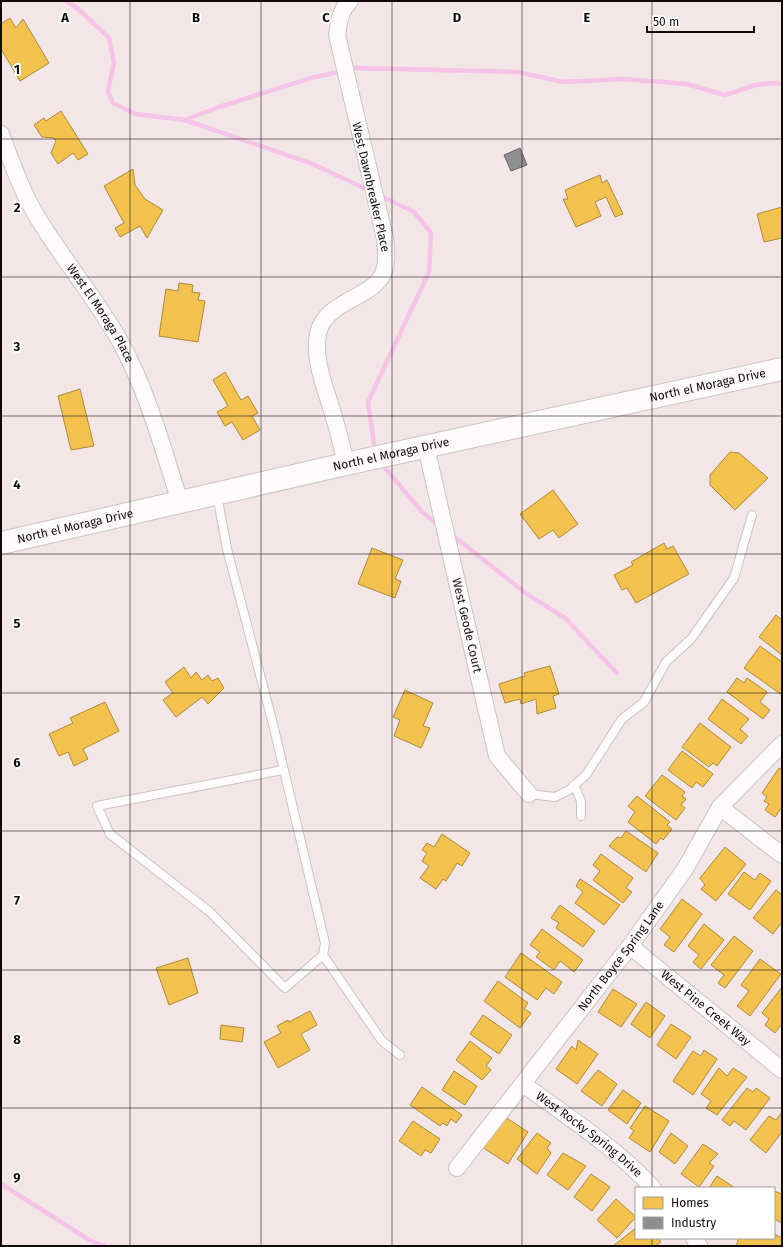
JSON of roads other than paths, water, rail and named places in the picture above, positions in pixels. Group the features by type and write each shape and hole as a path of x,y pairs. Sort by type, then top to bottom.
{"street":[{"name":"West Dawnbreaker Place","path":"346,464 320,369 317,348 318,333 325,319 337,307 376,284 384,273 387,257 385,238 337,35 339,20 345,6 350,1"},
{"name":"West El Moraga Place","path":"1,134 16,176 38,219 86,288 122,344 149,406 180,502"},
{"name":"North el Moraga Drive","path":"1,543 346,464 782,369"},
{"name":"West Geode Court","path":"426,447 497,756 529,794"},
{"name":"North Boyce Spring Lane","path":"457,1168 630,946 685,869 720,807 782,744"},
{"path":"720,807 782,855"},
{"name":"West Pine Creek Way","path":"630,946 782,1070"},
{"name":"West Rocky Spring Drive","path":"523,1084 606,1145 633,1167 652,1187"}],"lane":[{"path":"217,494 227,550 283,770 325,943 323,955 285,988 210,912 110,834 97,806 283,770"},
{"path":"529,794 555,797 574,785 586,775 622,719 644,702 666,662 691,639 734,578 752,515"},
{"path":"574,785 581,801 581,816"},
{"path":"323,955 382,1041 400,1055"}],"waterway":[{"path":"66,1 76,7 109,38 114,62 108,92 113,103 135,114 185,120 219,107 311,78 356,68 518,72 563,82 623,79 687,84 725,95 756,85 773,83 782,84"},
{"path":"185,120 313,164 370,191"},
{"path":"375,451 368,402 429,272 431,233 414,212 379,195"},
{"path":"381,463 421,511 439,526"},
{"path":"452,535 527,594 565,618 617,673"},
{"path":"1,1184 91,1241 105,1246"}]}
